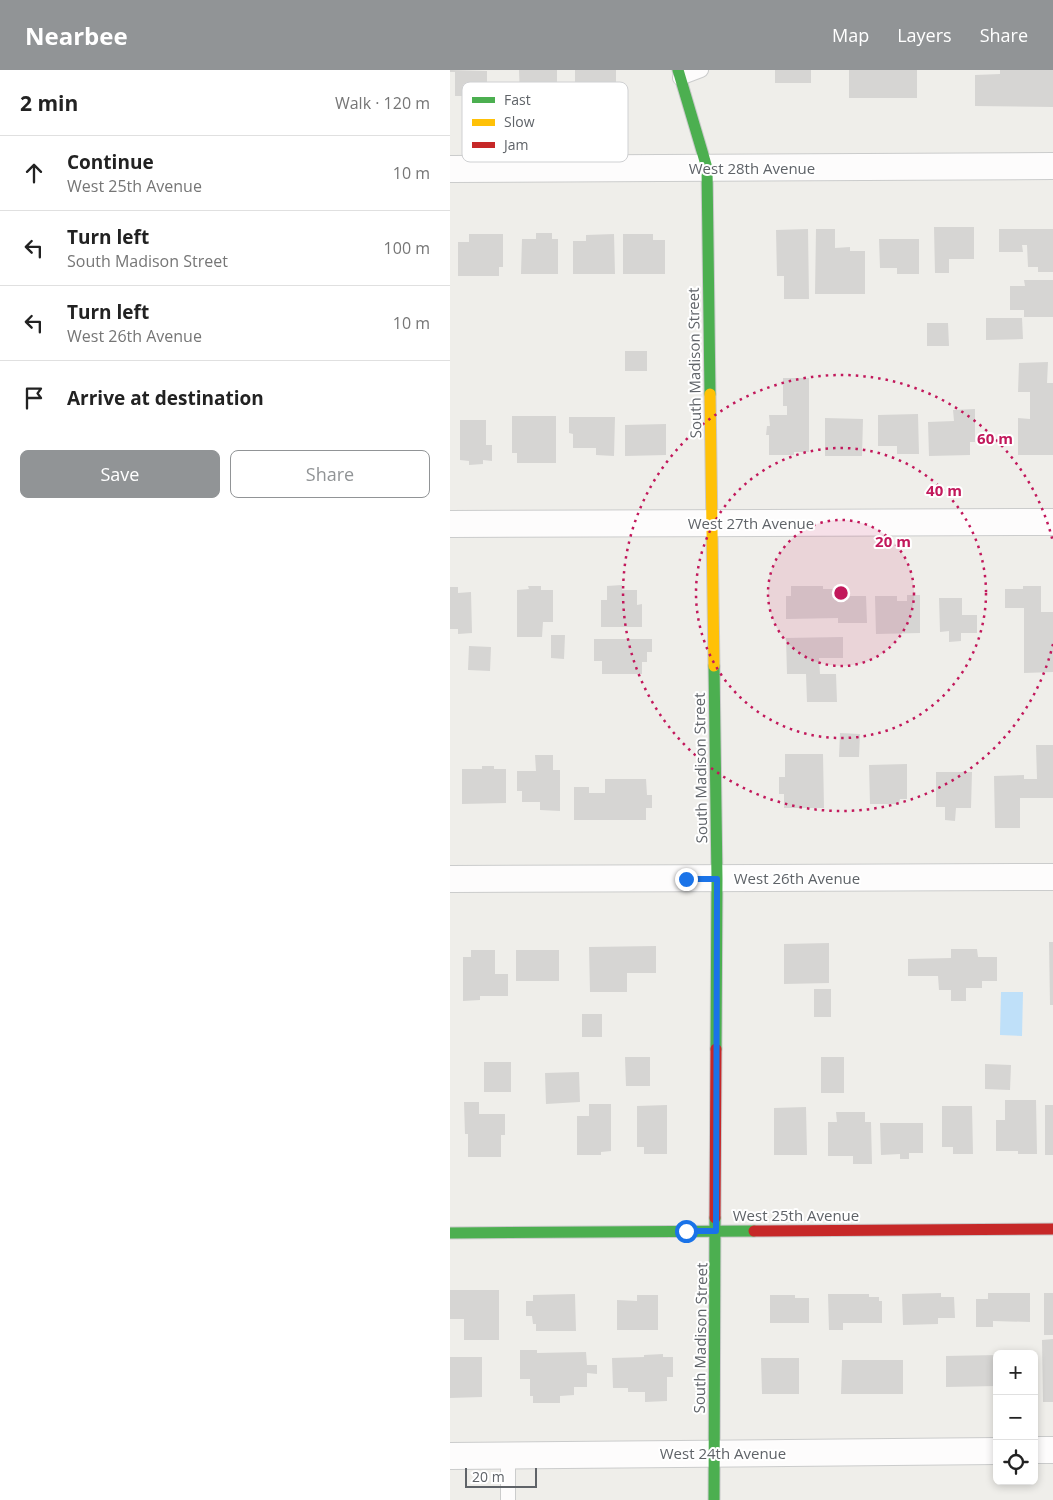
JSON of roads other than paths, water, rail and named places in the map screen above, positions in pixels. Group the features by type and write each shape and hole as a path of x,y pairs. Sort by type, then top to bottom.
{"street":[{"name":"South Madison Street","path":"679,74 707,168 717,879 714,1500"},
{"name":"West 28th Avenue","path":"450,169 1053,166"},
{"name":"West 27th Avenue","path":"450,524 1053,522"},
{"name":"West 26th Avenue","path":"450,879 1053,877"},
{"name":"West 25th Avenue","path":"450,1233 1053,1229"},
{"path":"1038,1450 1053,1450"},
{"name":"West 24th Avenue","path":"450,1456 993,1451"}],"lane":[{"path":"679,74 700,70"},
{"path":"508,1456 508,1500"}],"water":[{"path":"1001,992 1023,992 1022,1036 1000,1035"}]}
